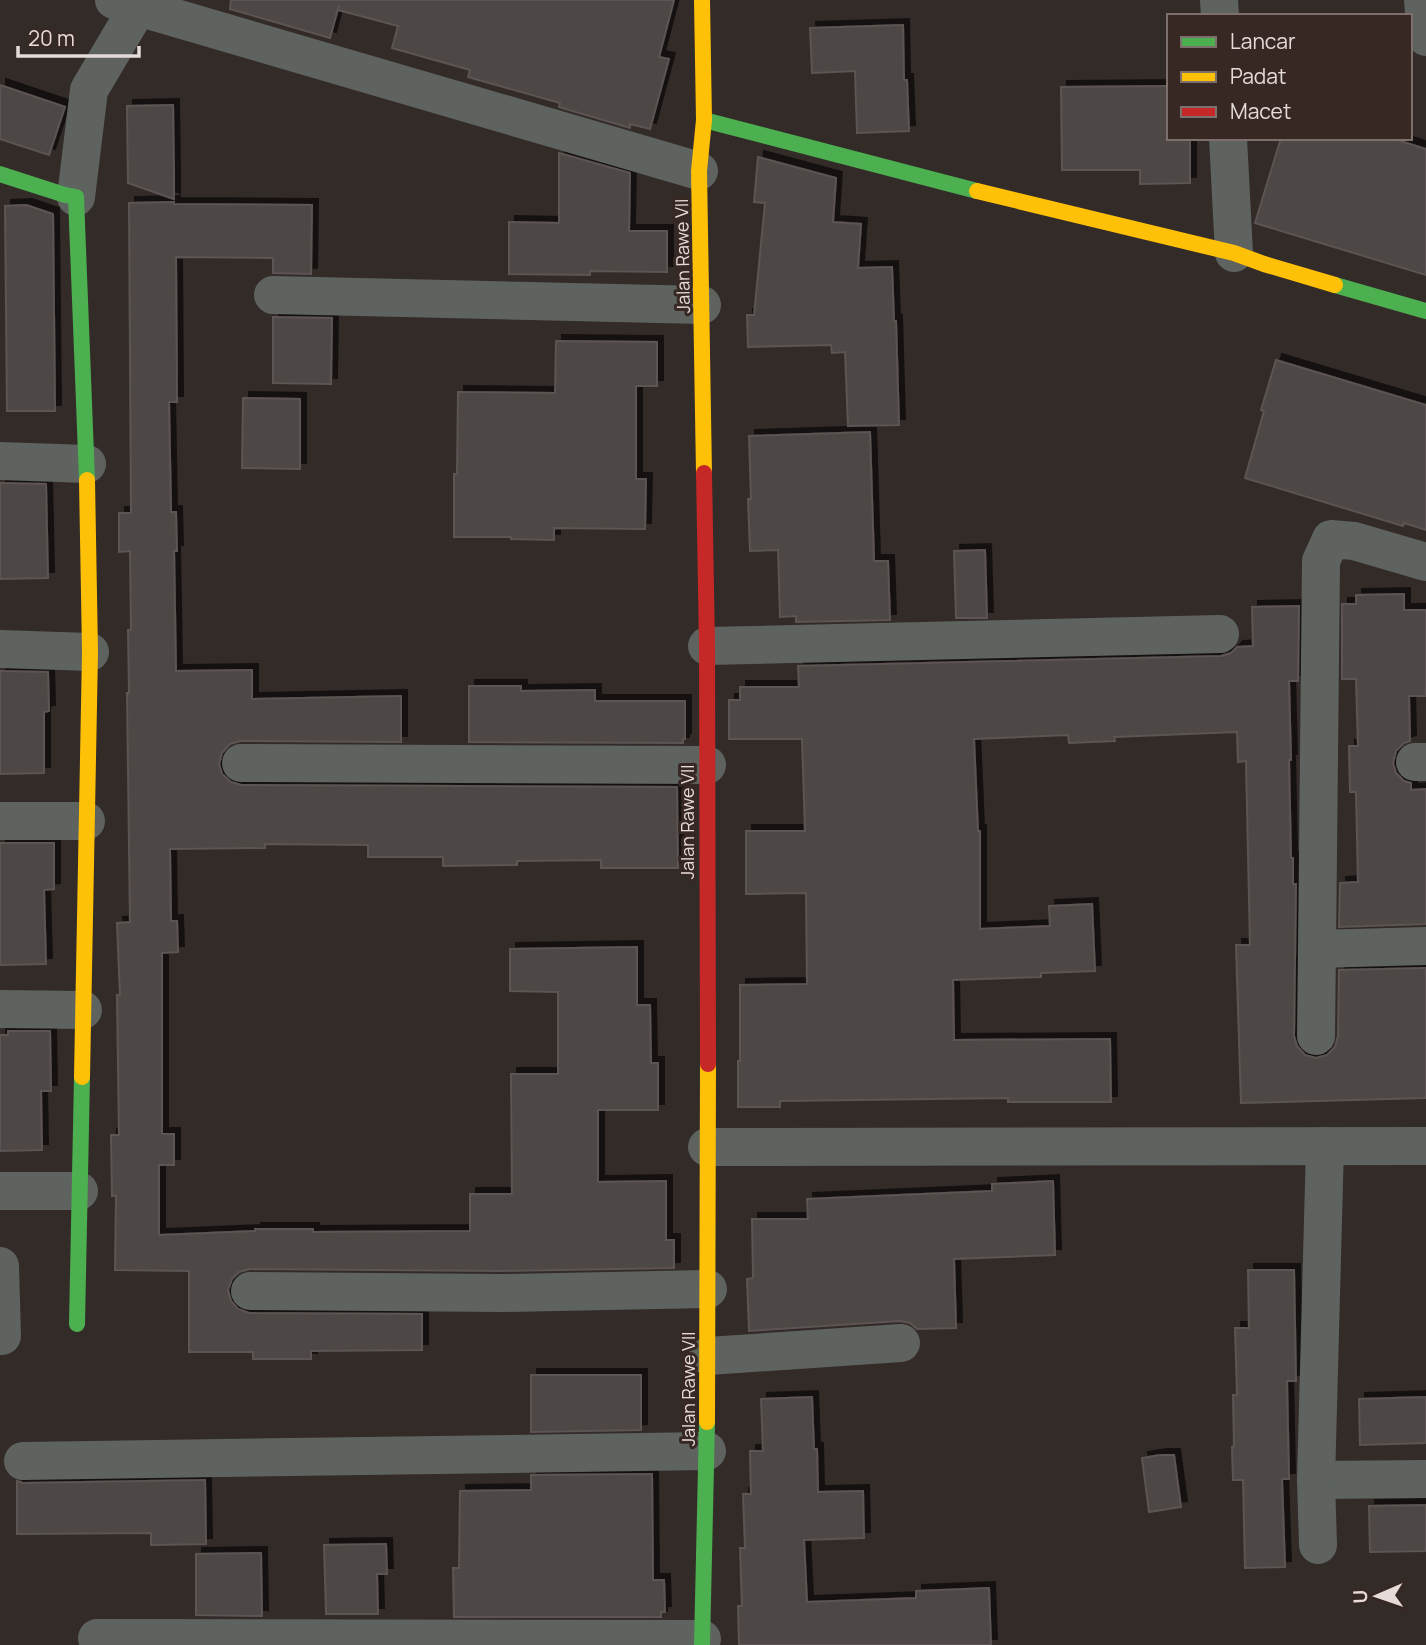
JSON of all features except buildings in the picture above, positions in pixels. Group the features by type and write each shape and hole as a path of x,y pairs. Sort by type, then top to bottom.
{"street":[{"name":"Jalan Rawe VII","path":"702,0 704,120 699,171 707,765 708,1289 702,1642"},
{"path":"1423,0 1426,37"},
{"path":"77,1324 90,652 87,464 76,197 89,90 126,4 699,171"},
{"path":"704,120 930,180 1234,253 1426,311"},
{"path":"1228,140 1234,253"},
{"path":"0,174 76,197"},
{"path":"273,295 702,305"},
{"path":"0,461 87,464"},
{"path":"1316,1036 1321,561 1331,539 1354,541 1426,562"},
{"path":"706,646 1220,634"},
{"path":"0,649 90,652"},
{"path":"241,763 707,765"},
{"path":"0,821 86,821"},
{"path":"1317,948 1426,946"},
{"path":"0,1009 83,1010"},
{"path":"1318,1545 1316,1480 1325,1146"},
{"path":"707,1147 1426,1146"},
{"path":"0,1191 79,1191"},
{"path":"0,1266 2,1336"},
{"path":"250,1291 489,1293 708,1289"},
{"path":"708,1356 901,1343"},
{"path":"23,1461 707,1451"},
{"path":"1316,1480 1426,1479"},
{"path":"97,1638 702,1642"}],"traffic: fast":[{"path":"704,120 977,191"},
{"path":"0,174 76,197 87,480"},
{"path":"1335,285 1426,311"},
{"path":"77,1324 82,1077"},
{"path":"702,1645 707,1422"}],"traffic: slow":[{"path":"702,0 704,120 699,171 704,473"},
{"path":"977,191 1234,253 1335,285"},
{"path":"82,1077 90,652 87,480"},
{"path":"707,1422 708,1064"}],"traffic: jam":[{"path":"704,473 708,1064"}]}
